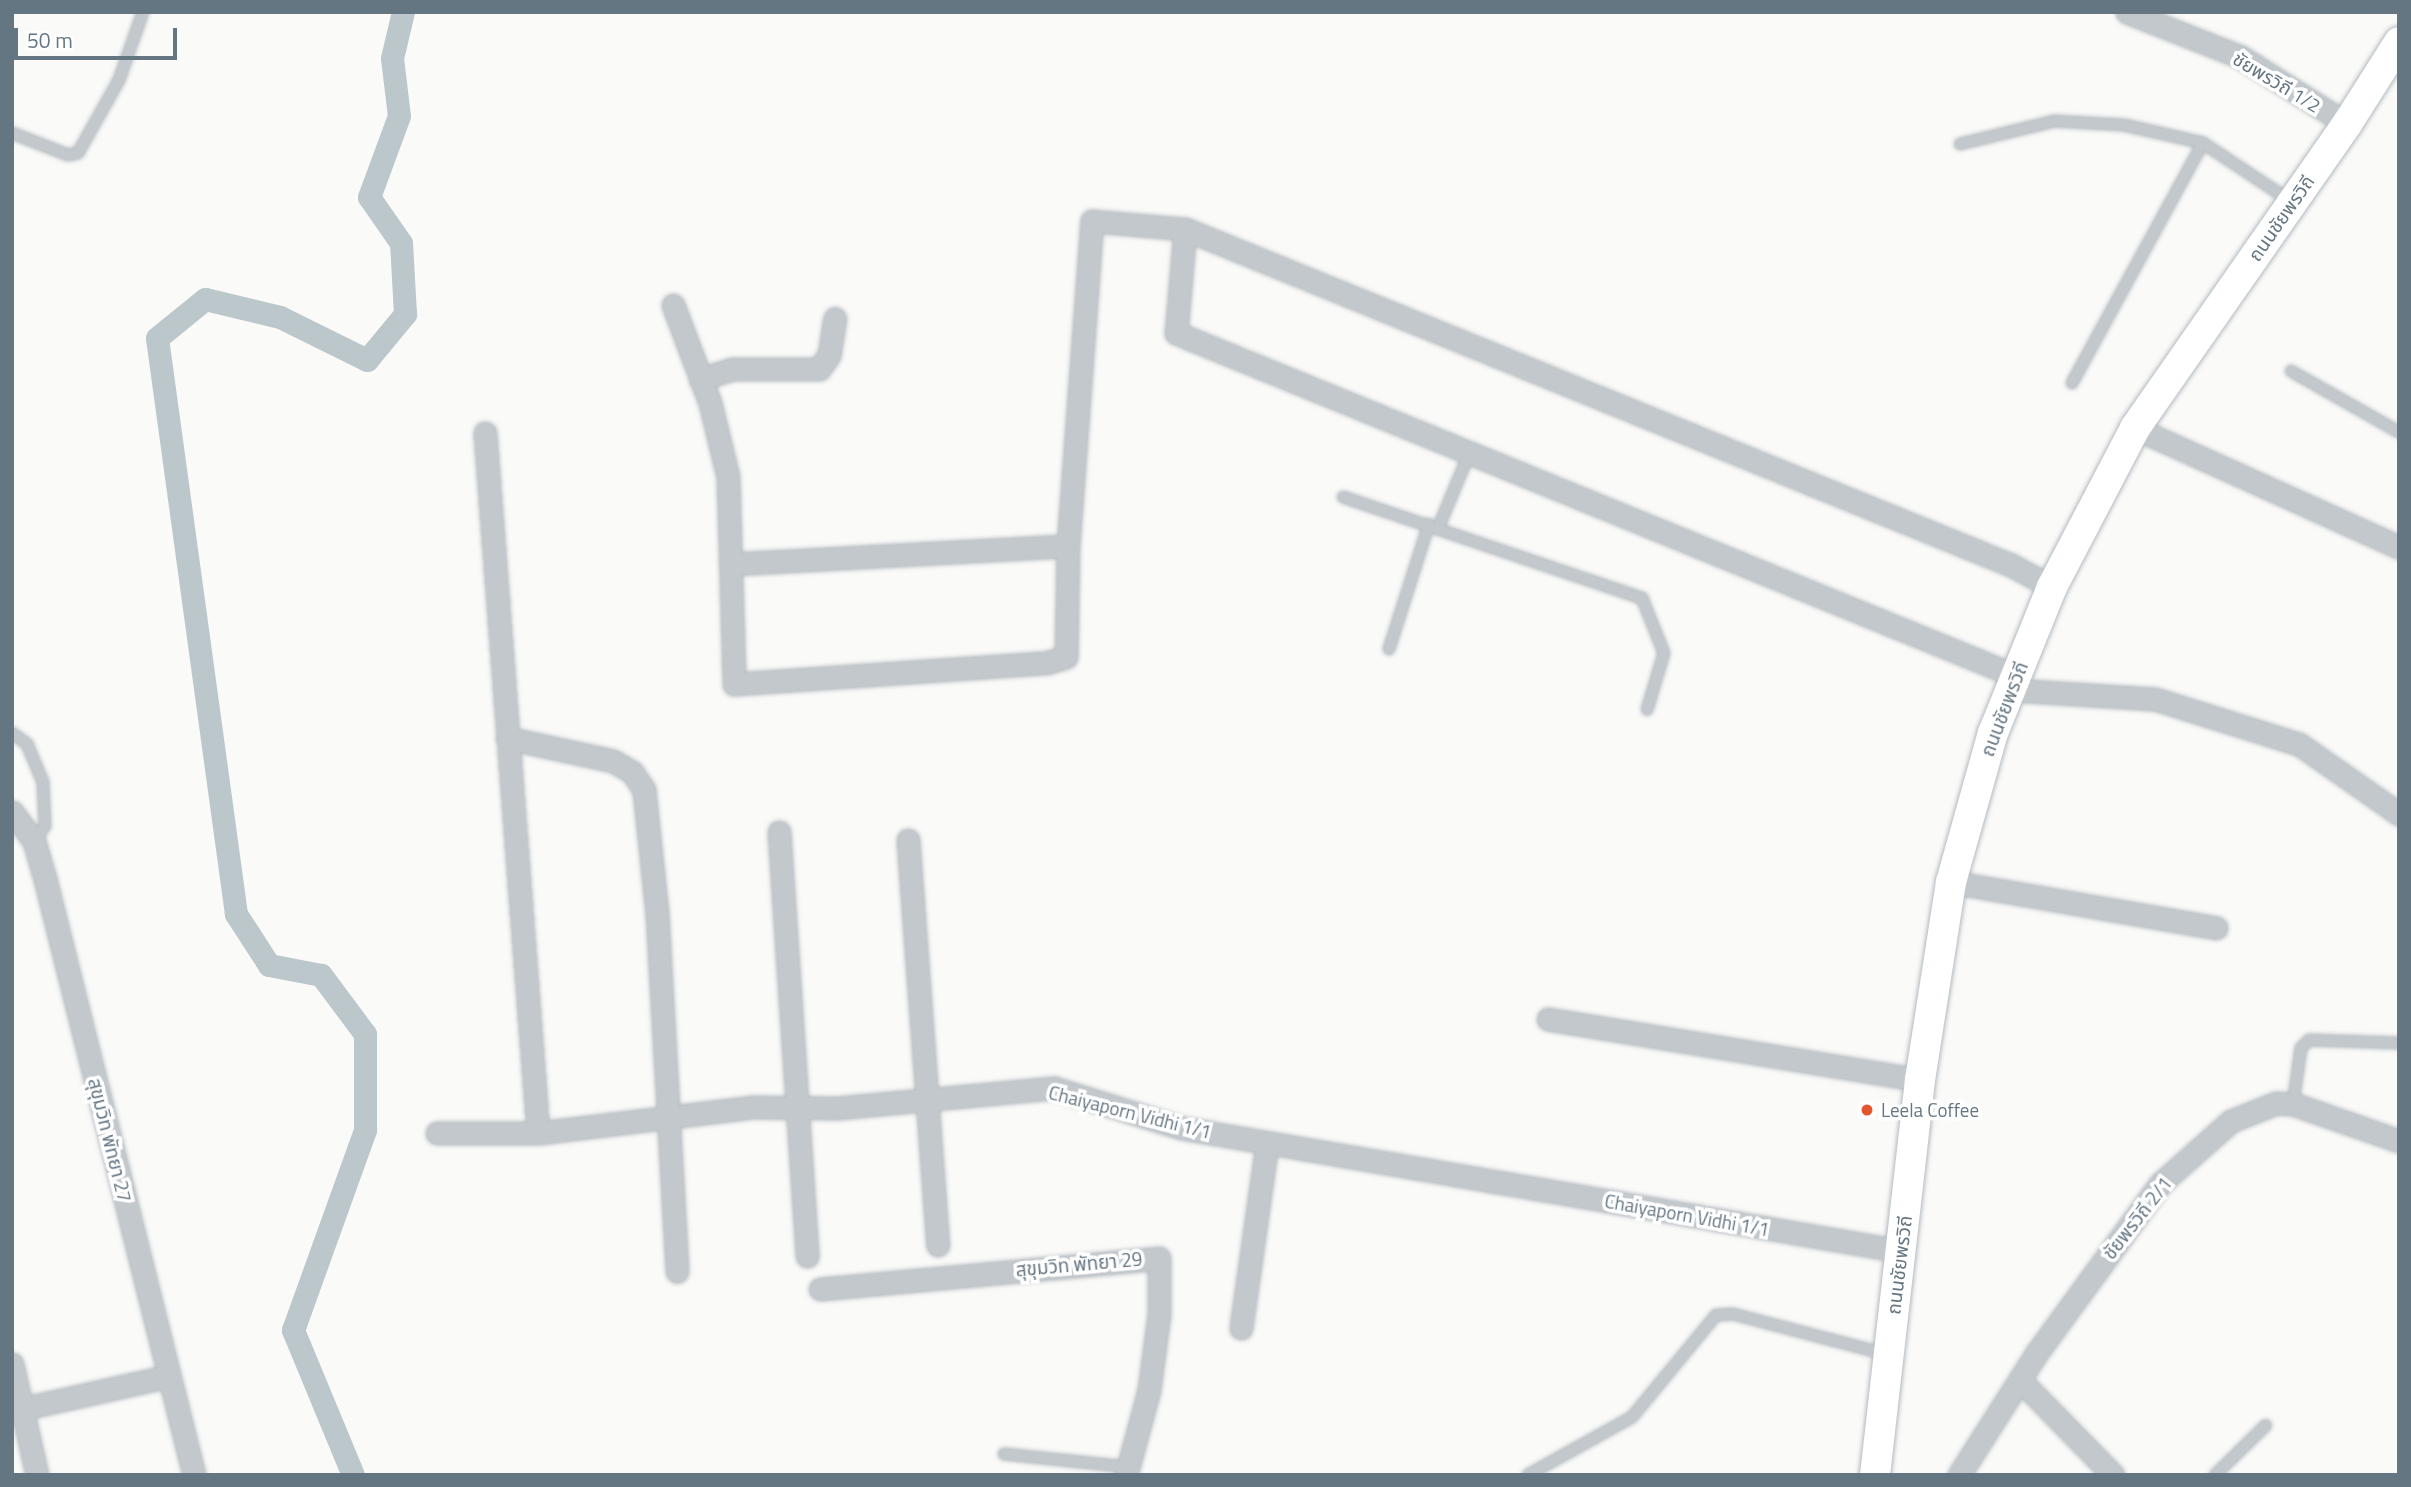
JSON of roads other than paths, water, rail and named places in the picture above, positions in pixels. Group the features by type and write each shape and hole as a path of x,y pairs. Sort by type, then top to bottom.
{"main road":[{"name":"ถนนชัยพรวิถี","path":"1875,1475 1920,1080 1951,882 1974,796 2013,683 2052,587 2135,428 2395,55"}],"street":[{"name":"ชัยพรวิถี 1/2","path":"2127,12 2241,57 2347,124"},
{"path":"673,305 700,379 728,477 734,684 1046,663 1066,657 1068,546 1092,221 1185,229 2011,565 2052,587"},
{"path":"1185,229 1176,333 2013,683 2155,699 2299,744 2399,814"},
{"path":"700,379 732,369 819,369 829,355 835,318"},
{"path":"2135,428 2399,547"},
{"path":"485,433 538,1133"},
{"path":"732,564 1068,546"},
{"path":"506,738 613,761 632,772 643,790 657,913 677,1271"},
{"name":"สุขุมวิท พัทยา 27","path":"12,812 34,841 194,1475"},
{"path":"779,832 795,1107 807,1256"},
{"path":"908,840 925,1101 939,1245"},
{"path":"1951,882 2216,928"},
{"path":"1548,1019 1920,1080"},
{"name":"Chaiyaporn Vidhi 1/1","path":"437,1133 538,1133 752,1107 925,1101 1054,1088 1182,1128 1901,1251"},
{"name":"ชัยพรวิถี 2/1","path":"1959,1475 2020,1380 2160,1184 2231,1121 2276,1103 2293,1104 2399,1141"},
{"path":"1241,1328 1267,1143"},
{"name":"สุขุมวิท พัทยา 29","path":"820,1289 1159,1258 1159,1314 1149,1390 1127,1471"},
{"path":"12,1364 17,1411 37,1475"},
{"path":"17,1411 169,1376"},
{"path":"2020,1380 2113,1475"}],"lane":[{"path":"12,133 68,155 78,153 119,80 138,14"},
{"path":"1960,144 2054,121 2124,125 2203,143 2292,202"},
{"path":"2072,383 2203,143"},
{"path":"2291,372 2399,432"},
{"path":"1389,649 1434,525 1469,454"},
{"path":"1343,497 1434,525 1642,598 1664,653 1647,710"},
{"path":"12,733 27,744 43,782 45,826 34,841"},
{"path":"2293,1104 2301,1048 2308,1040 2399,1043"},
{"path":"1528,1475 1632,1417 1716,1315 1733,1314 1889,1355"},
{"path":"2215,1475 2266,1426"},
{"path":"1004,1454 1127,1471"}],"waterway":[{"path":"353,1475 293,1330 365,1130 365,1034 321,975 269,965 236,914 157,338 205,299 280,317 367,360 405,314 401,243 369,197 399,116 392,58 403,12"}],"place":[{"name":"Leela Coffee","path":"1867,1110"}]}
